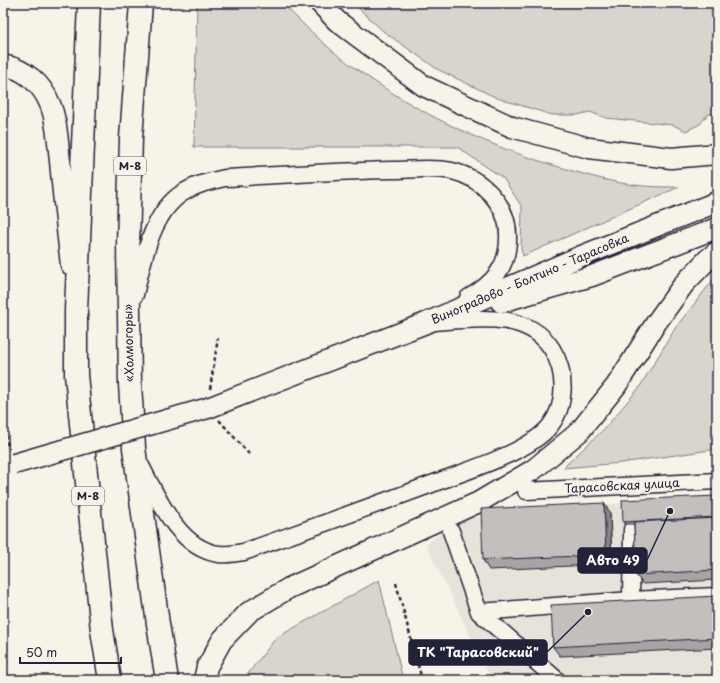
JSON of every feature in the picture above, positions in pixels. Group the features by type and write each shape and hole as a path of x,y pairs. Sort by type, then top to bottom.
{"highway":[{"name":"М-8","path":"89,3 76,312 77,383 102,630 110,680"},
{"name":"«Холмогоры»","path":"141,3 131,138 128,244 128,330 130,384 134,448 158,624 168,680"}],"main road":[{"path":"320,3 337,21 424,86 512,127 589,148 671,158 717,154"},
{"path":"3,65 22,71 35,82 51,105 58,148 76,312"},
{"name":"Виноградово - Болтино - Тарасовка","path":"426,323 579,257 717,202"},
{"name":"Виноградово - Болтино - Тарасовка","path":"426,323 592,276 717,228"},
{"path":"204,680 207,667 222,640 249,612 290,588 479,502 533,470 544,461 578,432 616,386 656,323 684,284 708,259 717,252"},
{"path":"8,465 208,408 426,323"}],"street":[{"path":"128,330 146,251 155,228 162,212 173,199 185,191 202,184 225,178 373,171 441,170 465,176 486,189 493,196 505,218 508,231 508,245 506,258 500,270 489,284 426,323"},
{"path":"134,448 151,484 173,524 181,533 190,542 204,549 218,554 232,554 244,552 466,471 524,446 538,437 550,425 558,411 562,395 562,375 558,359 550,345 539,334 528,327 499,320 482,319 426,323"},
{"name":"Тарасовская улица","path":"526,491 717,481"},
{"path":"631,600 632,529 670,527"},
{"path":"451,531 479,612 557,680"},
{"path":"479,612 631,600 717,596"}],"path":[{"path":"218,338 208,408 249,454"},
{"path":"3,428 8,465"},
{"path":"396,583 422,680"}],"shaded area":[{"path":"197,3 282,3 335,53 388,90 443,122 502,148 532,159 598,178 639,186 679,187 523,256 521,249 522,207 503,178 457,147 194,147"},
{"path":"353,3 717,3 717,114 708,114 700,124 686,131 673,125 606,118 590,112 577,115 552,115 497,98 437,69 383,31"},
{"path":"717,275 717,449 621,463 563,468 605,428 639,388 676,327"},
{"path":"717,498 717,680 492,680 426,545 456,519 623,503"},
{"path":"379,580 403,680 243,680 276,638"}],"building":[{"path":"717,496 717,517 623,522 622,500"},
{"path":"604,503 606,555 483,560 481,509"},
{"path":"717,518 717,570 636,575 634,522"},
{"path":"717,596 717,638 553,647 551,605"}],"place":[{"name":"Авто 49","path":"670,511"},
{"name":"ТК \"Тарасовский\"","path":"588,612"}]}
